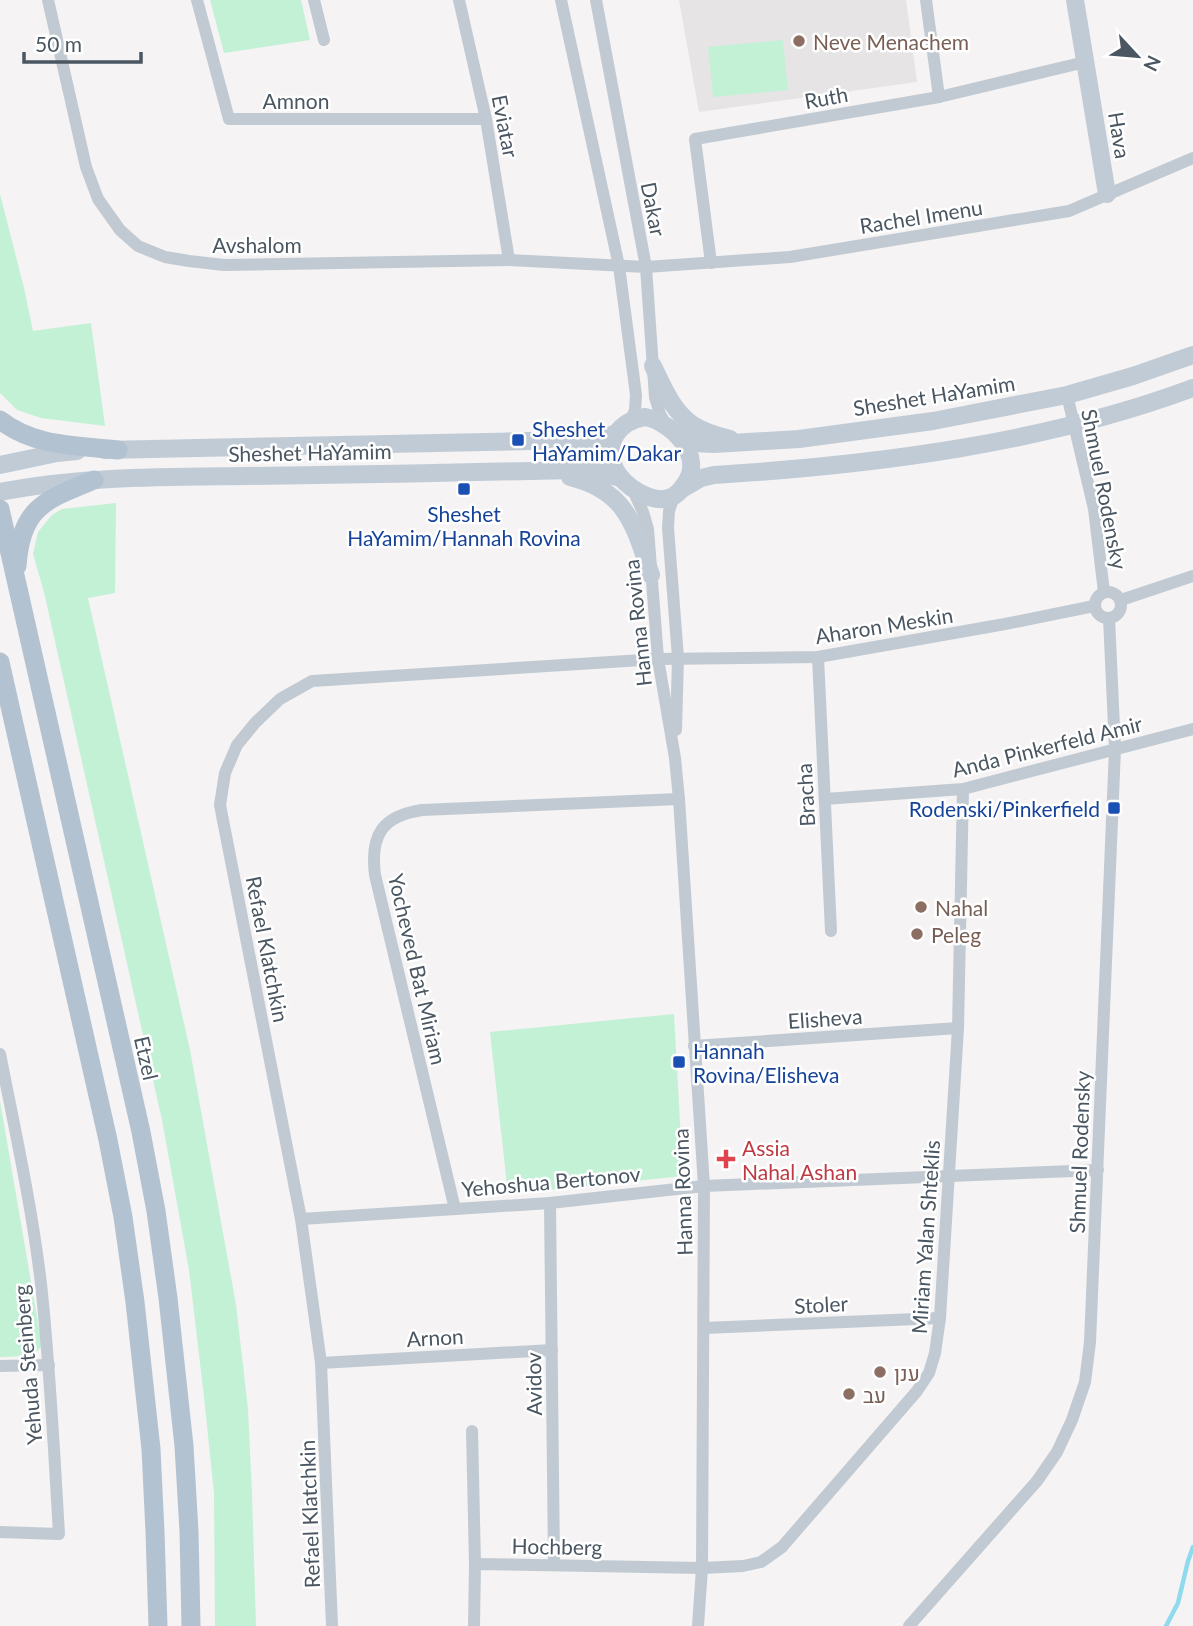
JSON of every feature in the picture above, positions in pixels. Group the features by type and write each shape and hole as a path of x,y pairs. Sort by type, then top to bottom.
{"main road":[{"name":"Hava","path":"1075,0 1107,194"},
{"name":"Sheshet HaYamim","path":"672,431 693,443 713,444 799,439 871,430 1067,395 1193,355"},
{"path":"653,366 667,396 693,425 740,443"},
{"path":"678,492 689,479 690,456 672,431 656,419 645,417 633,419 621,426 611,447 615,469 626,482 646,496 657,499 678,492 701,478 714,475 802,469 1007,439 1074,425 1193,388"},
{"path":"0,420 23,435 48,442 118,450"},
{"name":"Sheshet HaYamim","path":"0,465 57,453 578,440 615,434"},
{"name":"Sheshet HaYamim","path":"0,492 94,480 577,470 597,472 626,482"},
{"path":"536,471 573,477 602,489 615,498 628,514 637,533 651,575"},
{"path":"16,581 18,546 33,513 41,504 94,480"},
{"name":"Etzel","path":"0,509 141,1132 156,1212 184,1446 191,1626"},
{"path":"0,662 108,1139 123,1217 151,1449 158,1626"}],"street":[{"name":"Avshalom","path":"48,0 86,167 98,199 120,229 138,246 165,257 224,265 509,260 646,267"},
{"name":"Amnon","path":"197,0 229,119 486,119"},
{"path":"314,0 324,40"},
{"name":"Eviatar","path":"460,0 486,119 509,260"},
{"path":"561,0 619,266 636,395 635,410 629,422"},
{"name":"Dakar","path":"596,0 646,267 655,397 660,414 672,431"},
{"path":"926,0 939,97"},
{"name":"Ruth","path":"711,263 695,139 939,97 1085,62"},
{"name":"Rachel Imenu","path":"646,267 790,257 1069,211 1193,158"},
{"name":"Shmuel Rodensky","path":"1067,395 1094,509 1104,592"},
{"name":"Hanna Rovina","path":"626,482 638,499 648,529 658,659 675,758 704,1186 702,1568 698,1626"},
{"name":"Hanna Rovina","path":"675,758 678,658 668,528 669,511 678,492"},
{"path":"1121,600 1193,576"},
{"path":"1104,592 1112,592 1121,600 1119,612 1110,618 1097,614 1094,606 1096,599 1104,592"},
{"name":"Aharon Meskin","path":"678,658 818,657 1094,606"},
{"name":"Shmuel Rodensky","path":"909,1626 1037,1481 1057,1452 1085,1382 1090,1342 1115,749 1110,618"},
{"name":"Bracha","path":"818,657 831,931"},
{"name":"Refael Klatchkin","path":"332,1626 321,1363 301,1219 219,805 225,773 237,746 255,723 280,699 312,681 678,658"},
{"name":"Anda Pinkerfeld Amir","path":"825,799 963,789 1193,729"},
{"name":"Miriam Yalan Shteklis","path":"702,1568 743,1566 761,1562 782,1547 929,1373 940,1318 950,1177 958,1028 963,789"},
{"name":"Yocheved Bat Miriam","path":"455,1209 376,875 374,844 381,828 393,818 422,810 679,799"},
{"name":"Elisheva","path":"694,1046 958,1028"},
{"name":"Yehuda Steinberg","path":"0,1054 32,1218 41,1283 49,1365 59,1534 0,1532"},
{"name":"Yehoshua Bertonov","path":"301,1219 550,1203 704,1186 1098,1170"},
{"name":"Avidov","path":"550,1203 554,1565"},
{"name":"Stoler","path":"704,1328 940,1318"},
{"name":"Arnon","path":"321,1363 552,1350"},
{"path":"0,1366 49,1365"},
{"path":"472,1431 474,1626"},
{"name":"Hochberg","path":"475,1564 702,1568"}],"shaded area":[{"name":"Neve Menachem","path":"679,0 906,0 917,82 699,112"}],"green space":[{"path":"210,0 301,0 310,40 224,53"},
{"path":"783,40 788,90 713,97 708,47"},
{"path":"0,194 33,331 91,323 105,426 41,418 17,410 0,393"},
{"path":"116,503 115,593 88,598 190,1050 236,1305 248,1409 256,1626 215,1626 214,1493 189,1270 162,1120 44,592 33,554 38,532 52,515 62,509"},
{"path":"674,1014 683,1176 508,1194 490,1032"},
{"path":"0,1101 42,1346 32,1356 0,1357"}],"waterway":[{"path":"1166,1626 1178,1603 1193,1547"}],"place":[{"name":"Neve Menachem","path":"799,41"},
{"name":"Sheshet HaYamim/Dakar","path":"518,440"},
{"name":"Sheshet HaYamim/Hannah Rovina","path":"464,489"},
{"name":"Rodenski/Pinkerfield","path":"1114,808"},
{"name":"Nahal","path":"921,907"},
{"name":"Peleg","path":"917,934"},
{"name":"Hannah Rovina/Elisheva","path":"679,1062"},
{"name":"Assia Nahal Ashan","path":"726,1159"},
{"name":"ענן","path":"880,1372"},
{"name":"עב","path":"849,1394"}]}
